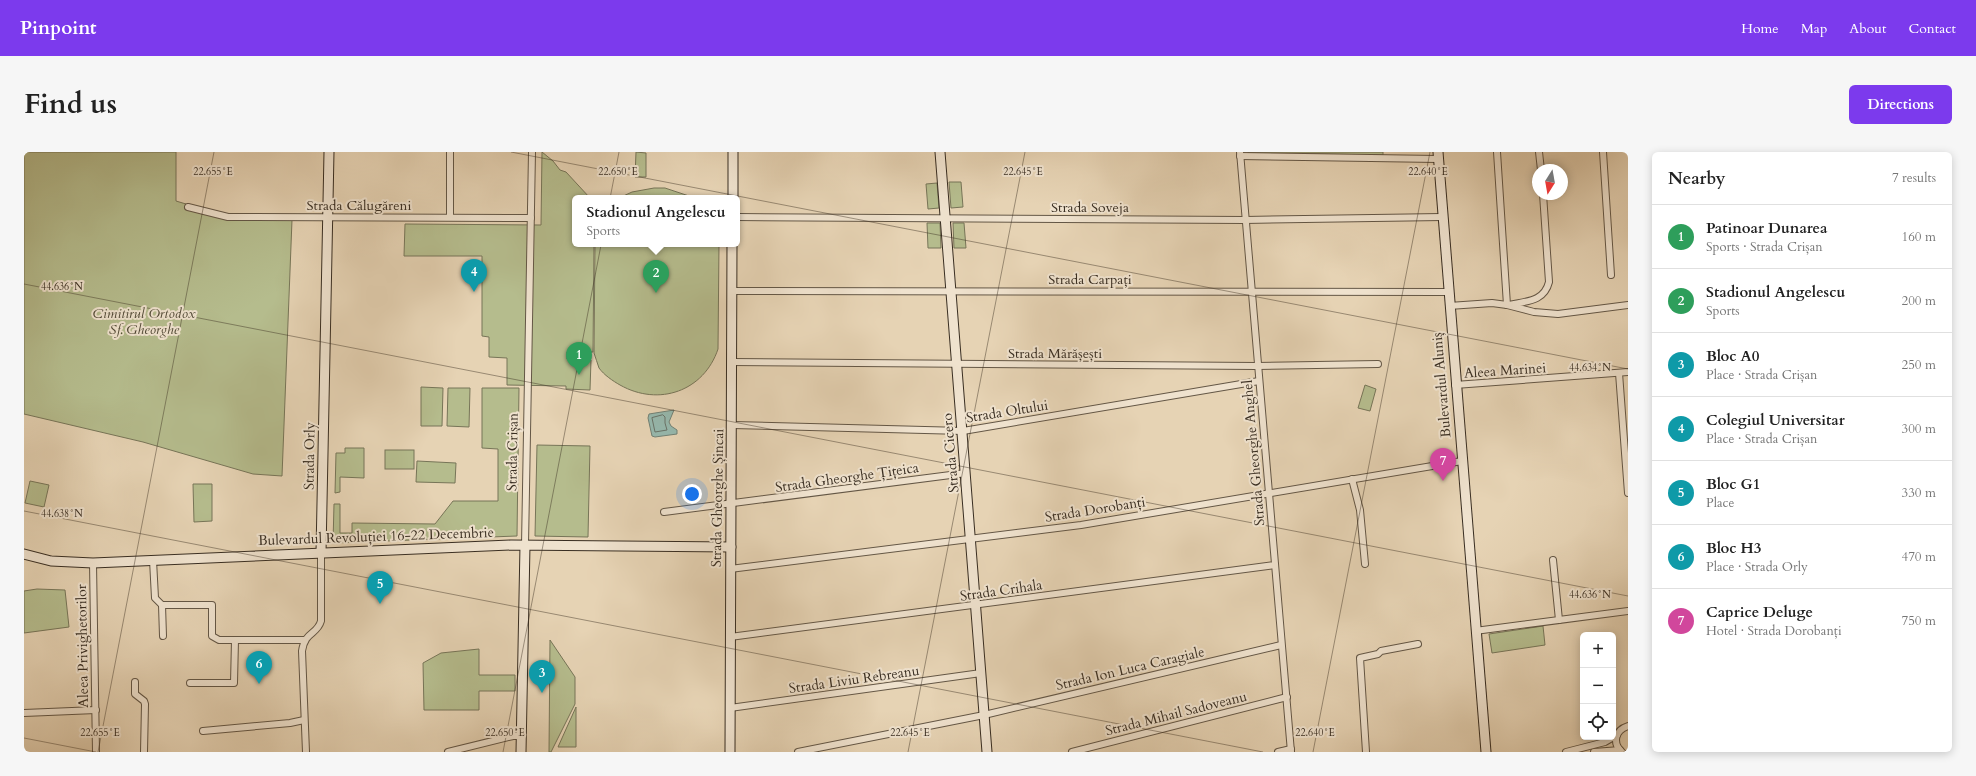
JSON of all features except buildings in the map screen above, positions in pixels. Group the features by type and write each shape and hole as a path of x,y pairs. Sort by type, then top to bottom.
{"street":[{"name":"Strada Orly","path":"305,640 316,630 321,621 329,152"},
{"path":"450,152 450,217"},
{"name":"Strada Crișan","path":"521,752 532,152"},
{"path":"732,195 733,152"},
{"name":"Strada Cicero","path":"940,152 987,752"},
{"path":"1497,152 1507,305"},
{"path":"1539,152 1540,164"},
{"path":"1603,152 1611,275"},
{"path":"1240,154 1438,154"},
{"name":"Strada Gheorghe Anghel","path":"1240,154 1244,220 1291,750"},
{"name":"Bulevardul Aluniș","path":"1438,154 1475,631 1486,752"},
{"path":"1507,305 1536,299 1543,295 1547,290 1549,282 1542,200"},
{"name":"Strada Călugăreni","path":"188,207 228,217 531,218"},
{"name":"Strada Soveja","path":"740,217 1244,220 1442,217"},
{"name":"Strada Gheorghe Șincai","path":"730,752 732,247"},
{"name":"Strada Carpați","path":"732,291 951,290 1448,292"},
{"path":"1449,306 1492,304 1507,305 1534,312 1558,314 1628,305"},
{"name":"Strada Mărășești","path":"732,362 1257,366 1378,364"},
{"name":"Aleea Marinei","path":"1456,385 1628,372"},
{"path":"1619,373 1628,493"},
{"name":"Strada Oltului","path":"732,425 963,431 1259,381"},
{"name":"Strada Dorobanți","path":"730,569 1081,525 1462,460"},
{"name":"Strada Gheorghe Țițeica","path":"664,512 966,473"},
{"path":"1352,478 1360,510 1365,564"},
{"name":"Bulevardul Revoluției 16-22 Decembrie","path":"24,554 51,561 93,563 525,545 731,547"},
{"path":"153,560 155,598 162,605 163,636"},
{"path":"1553,560 1559,620"},
{"name":"Aleea Privighetorilor","path":"93,563 96,752"},
{"name":"Strada Crihala","path":"730,638 1275,565"},
{"path":"162,605 212,605 212,636 219,640 305,640 302,652 306,752"},
{"path":"1475,631 1628,611"},
{"path":"190,683 234,683 235,640"},
{"path":"1366,752 1360,658 1378,654 1381,651 1418,644"},
{"name":"Strada Ion Luca Caragiale","path":"798,752 984,714 1281,645"},
{"name":"Strada Liviu Rebreanu","path":"730,708 981,673"},
{"path":"135,682 135,694 144,700 145,704 144,752"},
{"name":"Strada Mihail Sadoveanu","path":"1072,752 1287,697"},
{"path":"24,712 96,710"},
{"path":"203,731 251,727 304,720"},
{"path":"1566,752 1605,742 1628,726"},
{"path":"1594,752 1621,751 1616,743 1617,735"},
{"path":"448,752 513,736 521,736"},
{"path":"1278,752 1291,750"}],"green space":[{"name":"Cimitirul Ortodox Sf. Gheorghe","path":"24,152 176,152 176,201 186,204 185,209 227,219 292,220 282,476 253,474 143,442 24,414"},
{"path":"542,152 553,161 560,170 566,172 587,195 572,195 572,247 594,247 593,352 567,352 567,359 591,360 590,390 566,389 566,386 507,385 507,358 489,357 489,337 482,336 482,256 404,256 405,224 541,225"},
{"path":"636,152 646,153 646,177 635,177"},
{"path":"1383,152 1383,155 1248,153"},
{"path":"949,182 961,182 963,207 951,208"},
{"path":"937,183 939,208 928,209 926,184"},
{"path":"654,188 665,188 686,195 626,195 632,192"},
{"path":"927,223 940,223 941,248 928,248"},
{"path":"953,223 964,223 966,248 954,248"},
{"path":"595,247 719,247 718,349 711,364 691,385 678,391 664,394 650,395 635,391 620,385 606,375 599,368 594,353"},
{"path":"1365,385 1376,389 1370,411 1358,408"},
{"path":"421,387 443,388 442,426 421,426"},
{"path":"448,388 470,388 469,427 447,426"},
{"path":"482,388 519,388 517,536 333,543 334,504 340,504 340,533 352,533 352,523 435,524 453,501 498,501 498,449 482,448"},
{"path":"537,445 590,446 588,537 535,536"},
{"path":"345,448 364,448 364,478 340,477 340,492 335,493 336,453 345,453"},
{"path":"385,450 414,450 414,469 385,469"},
{"path":"417,461 456,463 455,483 416,482"},
{"path":"30,481 49,485 44,507 25,503"},
{"path":"193,484 212,484 212,521 194,522"},
{"path":"37,589 65,590 69,627 24,633 24,591"},
{"path":"1543,626 1545,645 1492,653 1489,634"},
{"path":"550,640 575,677 575,704 551,752 549,752"},
{"path":"479,649 479,675 515,675 515,691 479,691 479,710 424,710 423,663 441,653"},
{"path":"576,707 576,747 558,747"}],"water":[{"path":"674,410 669,422 671,426 677,430 677,434 655,437 652,436 648,418 649,414"}],"place":[{"name":"Colegiul Universitar","path":"474,292"},
{"name":"Stadionul Angelescu","path":"656,293"},
{"name":"Patinoar Dunarea","path":"579,375"},
{"name":"Caprice Deluge","path":"1443,481"},
{"name":"Bloc G1","path":"380,604"},
{"name":"Bloc H3","path":"259,684"},
{"name":"Bloc A0","path":"542,693"}]}
